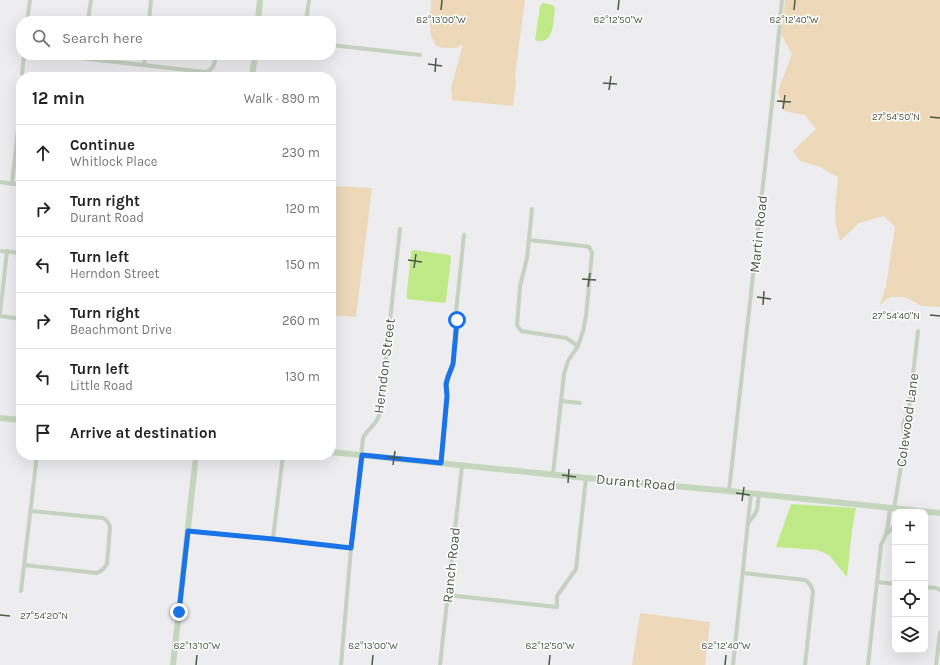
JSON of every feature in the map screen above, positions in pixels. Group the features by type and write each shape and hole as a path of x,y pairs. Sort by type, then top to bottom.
{"street":[{"path":"28,16 30,0"},
{"path":"89,16 91,0"},
{"path":"149,16 151,0"},
{"path":"258,16 260,0"},
{"path":"307,16 309,0"},
{"name":"Martin Road","path":"729,491 773,95 782,0"},
{"path":"336,46 420,55"},
{"path":"22,72 23,60"},
{"path":"106,60 205,72 213,67 215,60"},
{"path":"144,60 144,65"},
{"path":"253,72 254,60"},
{"path":"12,184 16,152"},
{"path":"0,182 16,184"},
{"path":"532,209 527,258 520,286 517,325 521,331 566,338 578,346"},
{"name":"Herndon Street","path":"341,665 351,548 363,438 368,430 376,424 379,418 400,229"},
{"path":"441,463 447,396 446,384 453,364 457,320 456,312 464,235"},
{"path":"529,240 584,246 589,247 592,251 584,331 578,346 565,368 552,474"},
{"path":"0,250 16,252"},
{"path":"7,251 0,315 16,317"},
{"name":"Colewood Lane","path":"895,509 905,442 903,425 909,409 918,330"},
{"path":"561,401 580,403"},
{"path":"0,418 16,420"},
{"name":"Durant Road","path":"336,452 462,466 752,493 895,509"},
{"path":"21,591 36,460"},
{"path":"173,665 195,460"},
{"path":"273,539 282,460"},
{"name":"Ranch Road","path":"440,665 462,466"},
{"path":"447,596 558,607 557,596 576,569 586,478"},
{"path":"733,665 752,493"},
{"path":"749,522 757,510 758,494"},
{"path":"24,565 97,573 104,568 106,564 110,527 106,520 103,518 31,511"},
{"name":"Durant Road","path":"928,512 940,513"},
{"name":"Colewood Lane","path":"868,665 881,545 892,516"},
{"name":"Colewood Lane","path":"886,534 892,528"},
{"path":"188,531 351,548"},
{"path":"743,573 805,580 812,586 813,592 805,665"},
{"path":"877,582 892,584"},
{"path":"928,587 940,590"},
{"path":"936,665 940,632"}],"shaded area":[{"path":"431,0 525,0 515,75 516,82 513,106 452,100 451,88 463,44 456,48 436,46 431,36"},
{"path":"785,0 940,0 940,307 922,306 905,297 890,297 880,305 886,286 895,227 884,216 859,223 840,241 836,225 835,209 838,177 820,167 800,161 793,151 816,129 805,115 784,111 778,91 792,54 781,34"},
{"path":"543,3 552,5 555,8 552,31 550,36 542,41 535,40 540,6"},
{"path":"336,186 372,188 356,317 336,315"},
{"path":"414,250 450,255 451,258 446,301 444,303 407,299 411,255 412,251"},
{"path":"791,504 856,508 847,577 829,555 817,550 776,547"},
{"path":"640,613 710,622 705,665 632,665"}],"route":[{"path":"179,612 188,531 351,548 362,455 441,463 447,396 446,384 453,364 457,320"}]}
